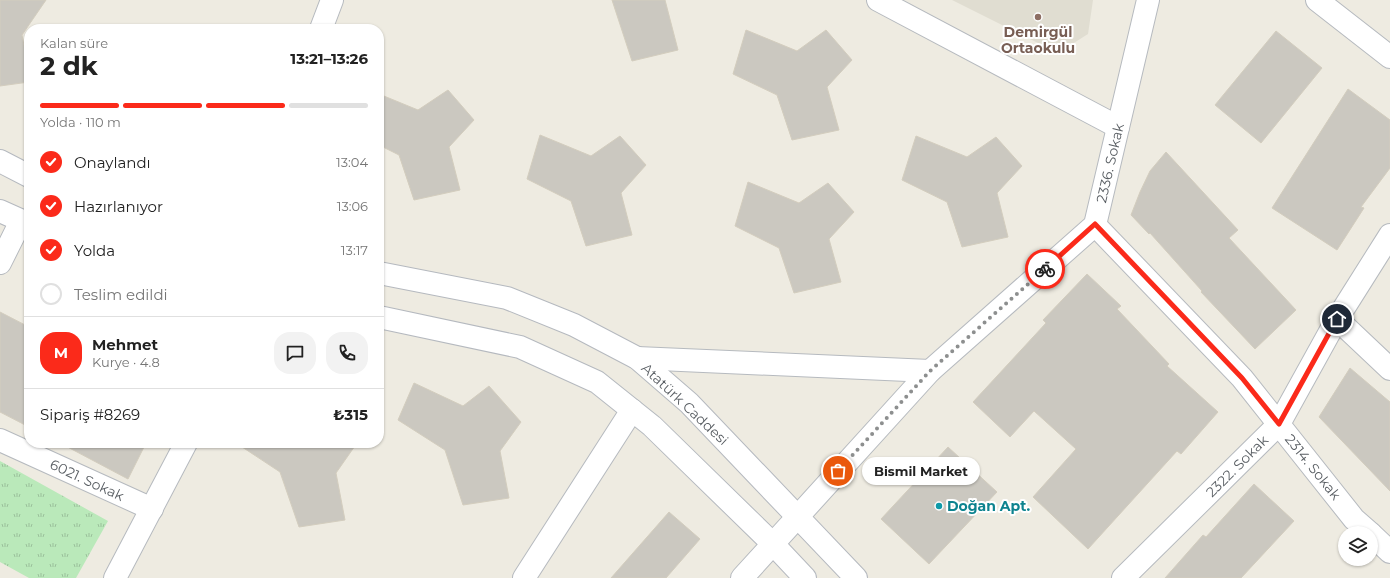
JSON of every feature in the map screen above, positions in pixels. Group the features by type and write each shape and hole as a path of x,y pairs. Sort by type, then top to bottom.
{"street":[{"path":"323,24 332,0"},
{"path":"878,0 1118,127"},
{"name":"2336. Sokak","path":"1095,224 1148,0"},
{"path":"1317,0 1390,57"},
{"path":"0,161 24,173"},
{"path":"0,211 24,223"},
{"path":"742,578 930,371 1095,224"},
{"name":"2314. Sokak","path":"1095,224 1242,378 1362,526"},
{"path":"0,263 24,225"},
{"name":"2322. Sokak","path":"1123,578 1279,424 1337,319 1390,235"},
{"name":"Atatürk Caddesi","path":"384,274 507,298 574,325 637,358 689,403 856,578"},
{"path":"384,318 520,347 597,382 652,426 773,544 805,578"},
{"path":"1337,319 1390,369"},
{"path":"637,358 930,371"},
{"path":"524,578 632,410"},
{"name":"6021. Sokak","path":"0,440 152,509"},
{"path":"115,578 183,448"},
{"name":"2314. Sokak","path":"1378,541 1390,552"}],"shaded area":[{"name":"Demirgül Ortaokulu","path":"952,0 1093,0 1088,34 1058,53"}],"green space":[{"path":"0,461 108,521 76,578 29,578 0,562"}],"building":[{"path":"0,0 46,0 30,24 24,24 24,32 22,35 24,45 24,83 0,86"},
{"path":"612,0 665,0 678,50 632,61"},
{"path":"746,30 797,51 826,30 852,60 827,87 839,130 792,140 777,95 733,74"},
{"path":"1276,31 1322,68 1261,143 1215,105"},
{"path":"1348,89 1390,120 1390,168 1361,207 1364,208 1337,250 1272,208"},
{"path":"448,90 474,120 449,147 460,190 414,200 399,155 384,148 384,96 418,110"},
{"path":"540,135 591,156 620,136 646,165 621,193 632,235 586,246 571,201 527,179"},
{"path":"916,136 967,157 996,137 1022,166 997,193 1008,237 962,247 947,202 902,180"},
{"path":"1166,152 1238,230 1229,238 1296,310 1255,349 1201,292 1202,291 1150,233 1149,234 1131,215 1150,171"},
{"path":"748,182 799,203 828,183 854,212 829,239 841,282 794,293 779,248 735,226"},
{"path":"1087,274 1121,306 1117,309 1169,364 1167,366 1218,412 1181,454 1177,451 1088,549 1033,497 1076,449 1034,411 1010,437 973,402 1046,323 1043,320"},
{"path":"0,312 24,324 24,424 0,412"},
{"path":"1350,368 1390,402 1390,491 1319,417"},
{"path":"414,383 463,406 489,386 521,422 500,451 509,498 463,505 445,450 398,420"},
{"name":"Doğan Apt.","path":"948,447 997,492 929,564 881,519"},
{"path":"69,448 144,448 128,479"},
{"path":"244,448 354,448 336,473 345,520 299,527 280,472"},
{"path":"1254,484 1294,521 1241,578 1165,578 1203,535 1206,537"},
{"path":"669,512 700,539 666,578 611,578"}],"way so far":[{"path":"838,471 930,371 1045,269"}],"place":[{"name":"Demirgül Ortaokulu","path":"1038,17"},
{"name":"Bismil Market","path":"838,471"},
{"name":"Doğan Apt.","path":"939,506"}],"route":[{"path":"1045,269 1095,224 1242,378 1279,424 1337,319"}]}
